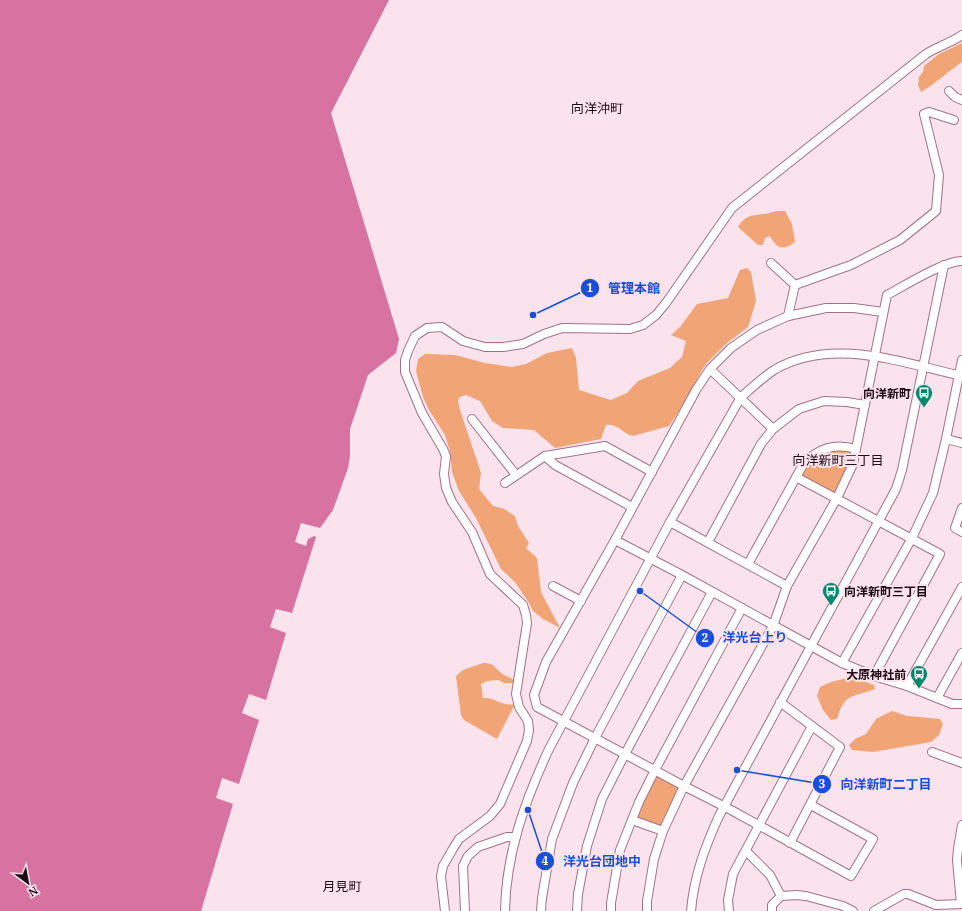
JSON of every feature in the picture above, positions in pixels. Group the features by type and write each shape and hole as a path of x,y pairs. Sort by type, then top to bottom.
{"street":[{"path":"445,911 441,876 443,866 460,839 490,816 500,804 527,741 529,730 528,720 519,707 516,694 527,623 523,605 519,600 504,589 490,574 472,532 452,502 446,488 444,474 446,456 422,414 405,372 405,360 415,336 427,328 442,327 462,341 485,347 503,348 523,344 544,334 562,328 618,330 630,329 643,325 656,315 666,303 732,208 926,54 962,35"},
{"path":"949,91 955,97 962,100"},
{"path":"795,285 851,265 900,240 936,211 939,175 924,114 929,112 954,120"},
{"path":"647,911 647,900 654,859 663,831 684,786 773,626 787,586 837,498 853,464 887,295 944,265 955,261 962,261"},
{"path":"771,263 795,285"},
{"path":"691,911 697,872 710,836 724,807 896,488 902,470 944,265"},
{"path":"788,316 795,285"},
{"path":"811,805 873,839 851,876 594,738 564,720 537,707 534,695 546,662 615,540 696,390 710,369 731,348 757,330 788,316 826,308 854,308 883,312"},
{"path":"505,911 509,867 515,837 538,773 564,720 670,522 741,397 754,385 775,370 799,359 822,353 848,353 874,357 960,376"},
{"path":"842,663 912,538 933,493 960,376 962,360"},
{"path":"710,369 774,428"},
{"path":"708,542 761,444 774,428 800,409 824,401 847,402 865,405"},
{"path":"472,419 516,475"},
{"path":"946,440 962,443"},
{"path":"505,483 545,456 605,446 652,472"},
{"path":"748,564 804,463 815,454 827,448 838,446 856,449"},
{"path":"545,456 554,465 632,507"},
{"path":"796,477 879,520 940,554 874,676"},
{"path":"962,508 955,528 962,532"},
{"path":"670,522 787,586"},
{"path":"615,540 842,663 952,704 962,704"},
{"path":"541,911 552,839 573,783 594,738 682,575"},
{"path":"553,586 581,601"},
{"path":"907,686 962,587"},
{"path":"576,911 587,846 602,799 624,754 712,592"},
{"path":"611,911 620,850 639,802 742,608"},
{"path":"937,698 962,654"},
{"path":"780,702 840,747 790,843"},
{"path":"729,911 730,887 733,874 760,826 812,726"},
{"path":"932,752 962,763"},
{"path":"632,820 663,831"},
{"path":"874,911 904,894 936,904 962,904 957,860 962,825"},
{"path":"465,911 463,866 468,856 478,847 507,836 515,837"},
{"path":"746,851 770,875 781,896"},
{"path":"772,911 772,905 781,896 797,895 843,906 852,911"}],"shaded area":[{"path":"0,0 389,0 331,113 399,339 396,353 368,375 350,429 350,456 348,468 333,510 320,528 301,523 295,542 306,546 308,539 314,536 316,537 292,613 276,609 270,627 286,633 266,700 249,694 242,713 259,720 239,784 222,778 216,798 233,804 201,911 0,911"},
{"path":"962,43 962,62 921,92 918,85 919,77 923,72 924,66 939,54"},
{"path":"776,211 785,211 792,224 795,242 787,247 778,246 770,236 765,238 763,245 758,245 738,227 743,220 749,217"},
{"path":"747,268 751,272 756,301 748,327 727,343 705,365 669,426 633,436 617,427 606,425 601,439 555,448 534,430 503,428 492,421 480,401 466,395 460,397 458,401 460,410 481,473 479,489 493,506 504,509 515,516 518,526 529,543 526,548 537,558 541,592 560,628 543,619 533,611 515,582 501,569 476,518 459,491 452,472 450,451 445,435 429,410 423,397 416,371 418,359 425,354 455,355 485,363 512,367 526,364 547,353 572,348 576,358 579,390 611,400 627,393 638,381 670,368 682,357 686,341 671,335 680,327 697,304 728,298 740,270"},
{"path":"839,449 850,451 852,454 849,468 836,492 834,493 804,477 802,473 814,459 827,452"},
{"path":"483,663 492,665 502,674 514,680 514,683 504,683 498,680 487,681 481,684 483,698 492,699 510,705 515,704 497,739 464,720 461,715 456,676 463,670"},
{"path":"851,677 874,685 875,689 850,697 843,704 837,719 831,720 823,710 817,696 820,687 831,682"},
{"path":"892,711 907,716 940,719 943,724 939,735 931,742 873,752 852,750 849,745 855,739 866,734 876,719"},
{"path":"659,776 677,787 679,790 661,826 659,827 638,820 636,816 655,778"}],"place":[{"name":"管理本館","path":"533,315"},
{"name":"向洋新町","path":"924,408"},
{"name":"洋光台上り","path":"640,591"},
{"name":"向洋新町三丁目","path":"831,606"},
{"name":"大原神社前","path":"919,689"},
{"name":"向洋新町二丁目","path":"737,770"},
{"name":"洋光台団地中","path":"528,810"}],"district":[{"name":"向洋沖町","path":"597,108"},
{"name":"向洋新町三丁目","path":"838,460"},
{"name":"月見町","path":"342,886"}]}
